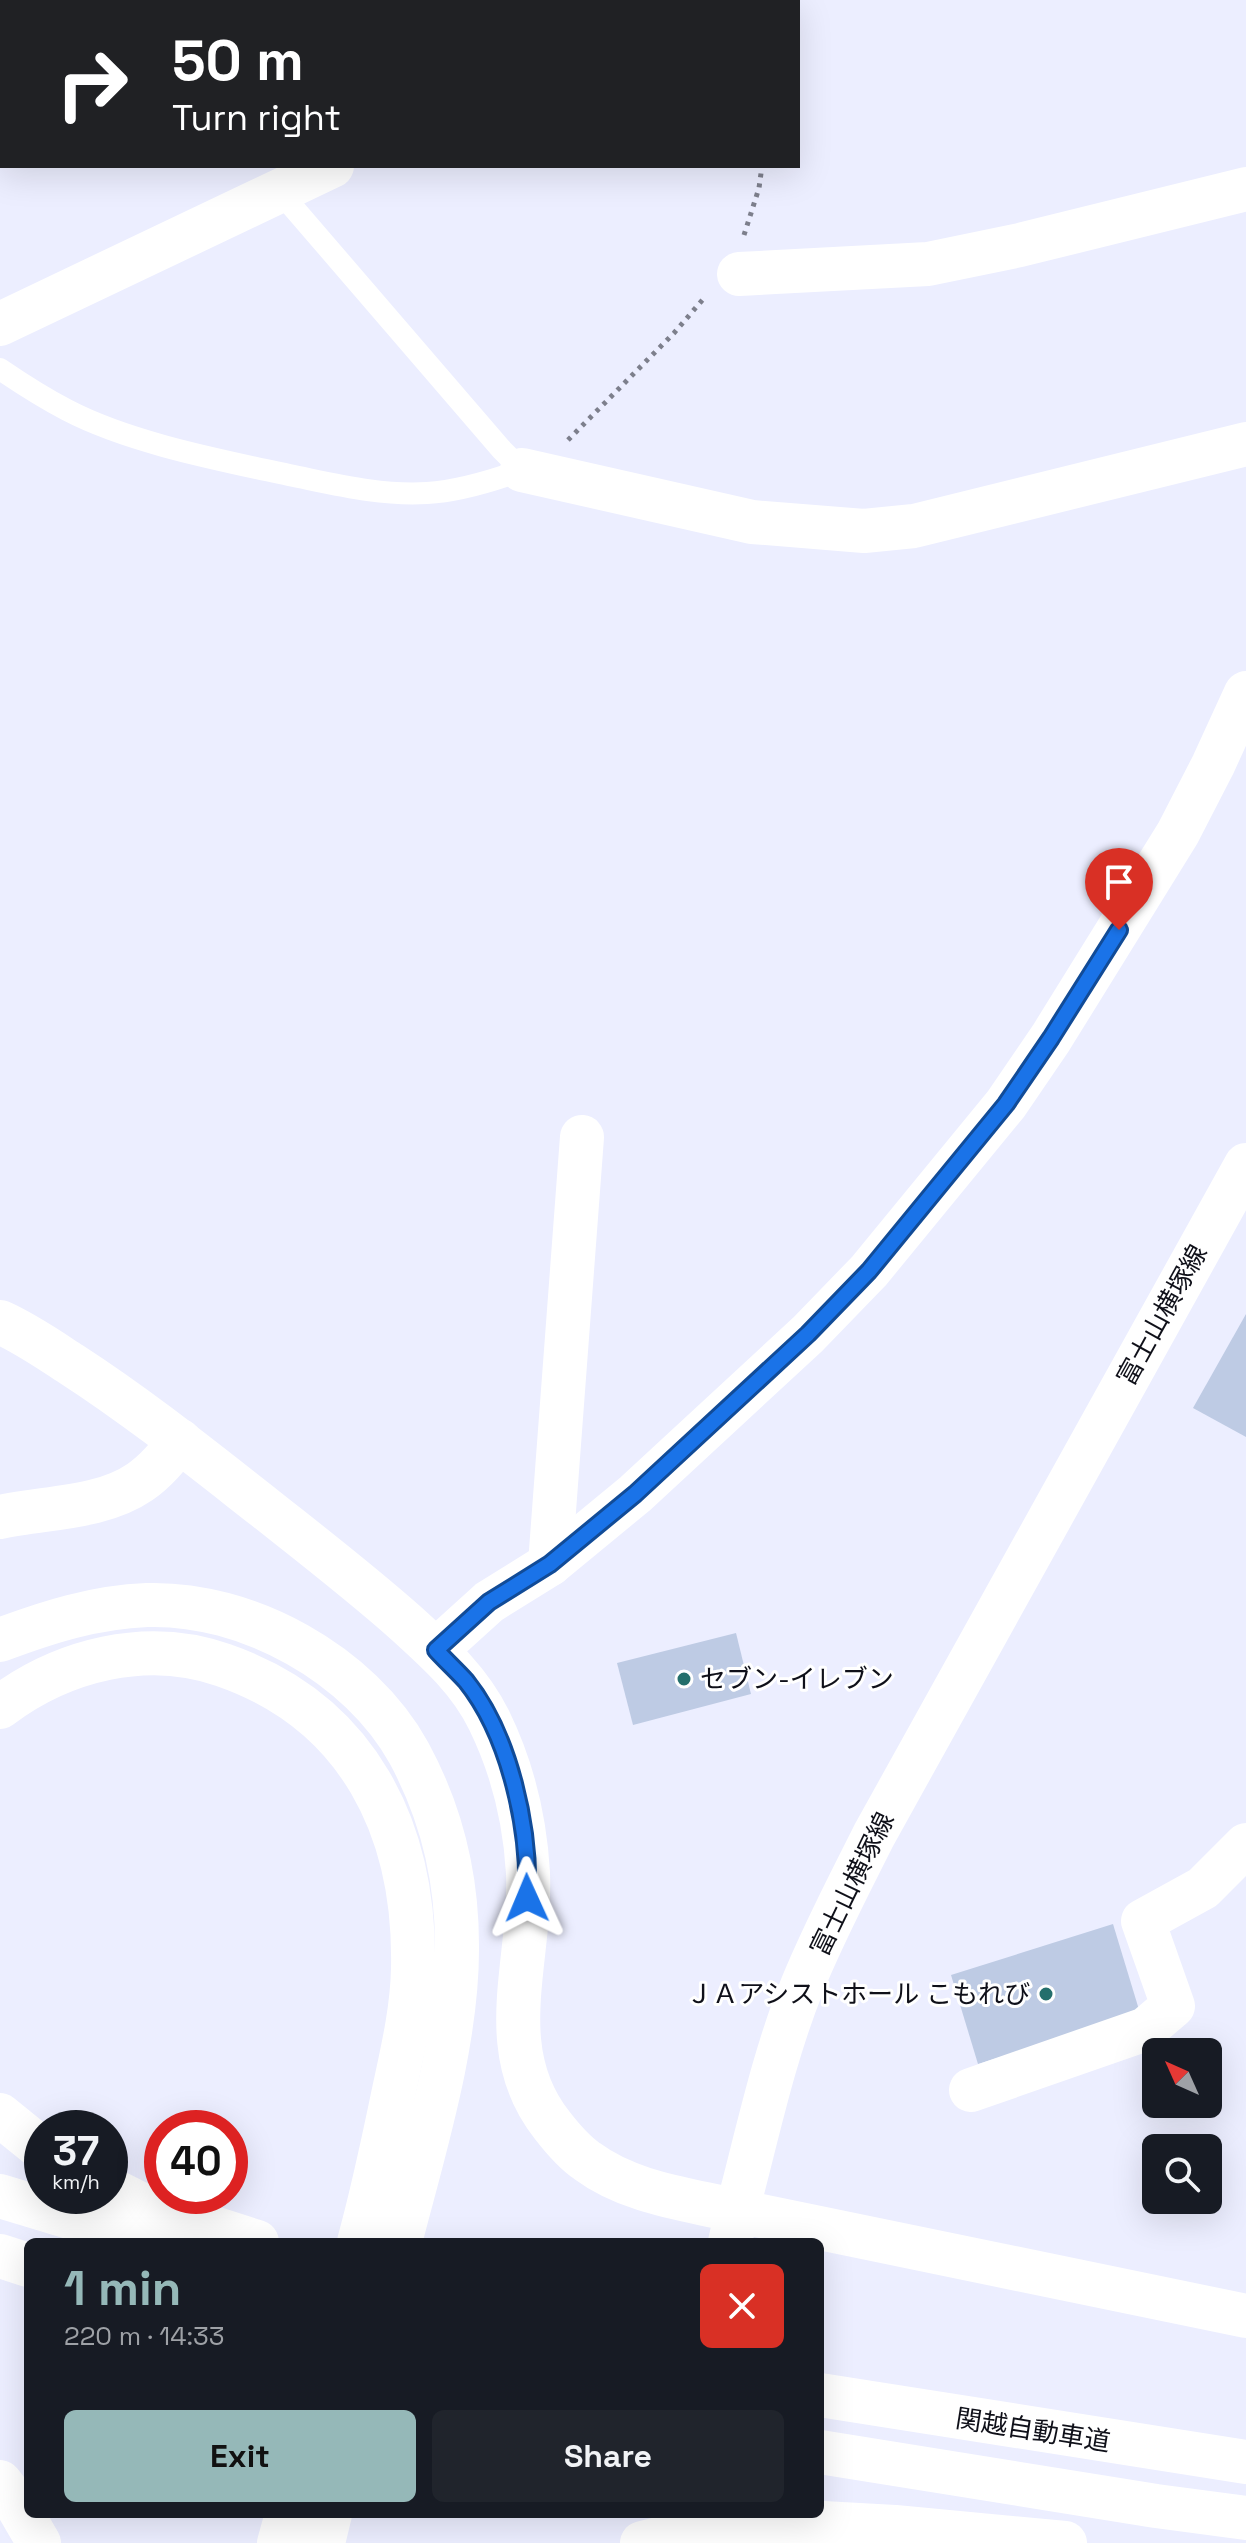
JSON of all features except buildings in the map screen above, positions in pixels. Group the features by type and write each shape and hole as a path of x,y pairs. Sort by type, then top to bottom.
{"main road":[{"path":"0,324 328,168"},
{"path":"730,269 928,264 1020,245 1246,189"},
{"path":"530,472 752,522 864,531 914,526 1246,444"},
{"path":"436,1650 489,1602 550,1564 635,1494 808,1334 869,1271 1006,1104 1051,1038 1178,833 1246,693"},
{"path":"550,1564 582,1137"},
{"name":"富士山横塚線","path":"734,2226 783,2045 802,1987 833,1918 874,1835 1234,1209 1246,1165"},
{"path":"0,1322 102,1384 180,1441 372,1593 467,1682 488,1716 504,1751 523,1829 528,1875 517,2008 521,2062 543,2114 587,2161 617,2178 734,2226 802,2238"},
{"path":"0,1517 102,1499 127,1490 155,1470 180,1441"},
{"path":"0,1640 47,1622 96,1610 148,1605 199,1608 245,1620 287,1638 325,1662 382,1714 408,1750 428,1792 444,1840 454,1891 457,1946 454,2000 446,2055 395,2212 364,2238"},
{"path":"0,1707 23,1689 66,1669 110,1656 161,1654 207,1659 255,1676 291,1697 330,1730 363,1768 385,1810 403,1865 411,1912 413,1970 395,2212"},
{"path":"971,2090 1146,2029 1173,2006 1143,1921 1203,1888 1246,1845"},
{"path":"0,2115 24,2134"},
{"path":"0,2196 139,2238"},
{"path":"128,2198 245,2238"},
{"path":"824,2242 1246,2316"},
{"path":"0,2256 24,2264"},
{"path":"824,2375 1176,2452"},
{"name":"関越自動車道","path":"824,2396 1246,2462"},
{"path":"824,2453 1246,2518"},
{"path":"0,2482 24,2517"},
{"path":"24,2518 39,2543"},
{"path":"279,2543 286,2518"},
{"path":"323,2543 329,2518"},
{"path":"664,2543 669,2518"},
{"path":"642,2543 690,2531 765,2522 895,2527 1065,2543"}],"lane":[{"path":"279,191 502,450 530,472"},
{"path":"0,369 69,412 126,433 181,450 322,482 391,493 429,493 530,472"}],"path":[{"path":"530,472 549,458 674,333 730,269 752,214 762,168"}],"place":[{"name":"セブン-イレブン","path":"684,1679"},
{"name":"ＪＡアシストホール こもれび","path":"1046,1994"}],"route":[{"path":"527,1898 523,1829 504,1751 488,1716 467,1682 436,1650 489,1602 550,1564 635,1494 808,1334 869,1271 1006,1104 1119,930"}]}
